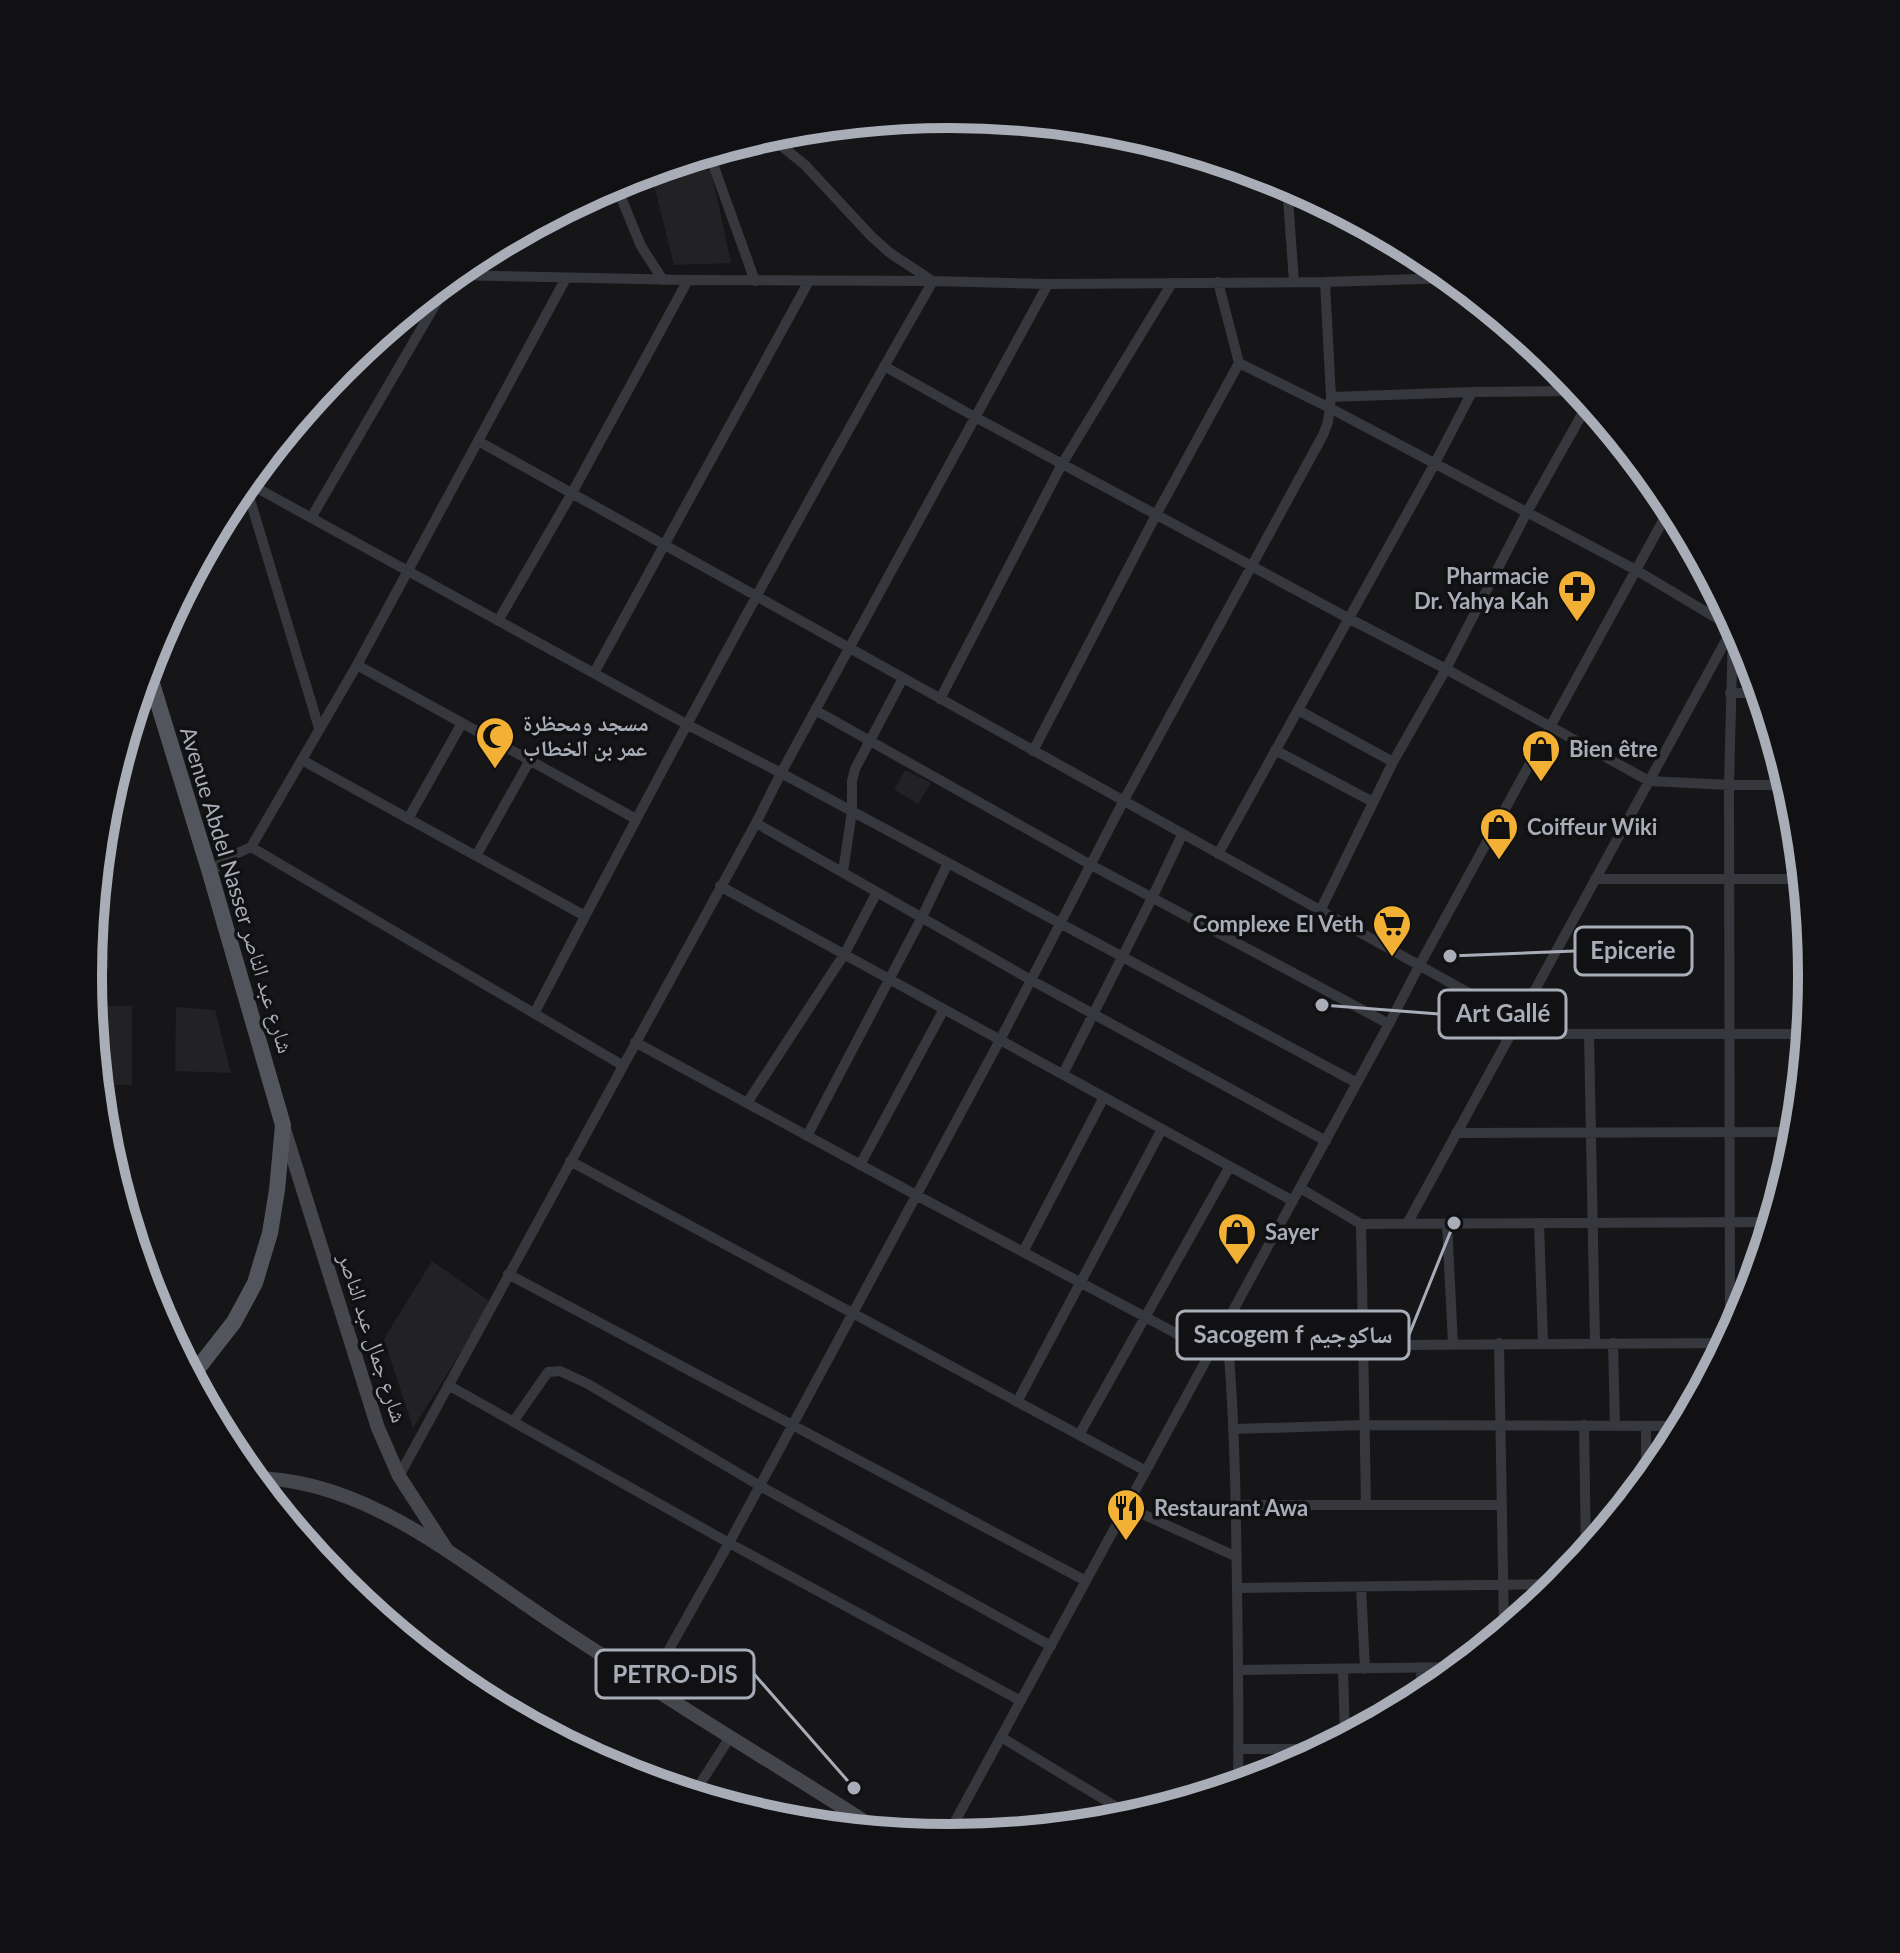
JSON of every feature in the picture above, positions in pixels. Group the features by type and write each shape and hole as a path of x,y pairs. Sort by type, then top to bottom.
{"main road":[{"name":"Avenue Abdel Nasser شارع عبد الناصر","path":"154,687 283,1125"},
{"path":"198,1368 234,1322 255,1283 270,1233 283,1125"},
{"name":"شارع جمال عبد الناصر","path":"283,1125 378,1428 399,1476 448,1551"},
{"name":"شارع جمال عبد الناصر","path":"267,1480 323,1489 388,1516 448,1551 649,1685 861,1819"}],"street":[{"path":"781,146 805,165 890,253 933,281"},
{"path":"713,163 755,281"},
{"path":"620,195 641,246 663,280"},
{"path":"1288,199 1294,282"},
{"path":"473,276 1048,284 1431,279"},
{"path":"210,873 227,858 251,847 357,665 566,278"},
{"path":"498,621 688,280"},
{"path":"594,673 809,281"},
{"path":"535,1012 636,819 933,281"},
{"path":"1033,751 1239,363 1218,282"},
{"path":"649,1685 793,1425 1000,1040 1123,802 1323,435 1330,403 1325,282"},
{"path":"940,699 1062,464 1172,283"},
{"path":"399,1476 1048,284"},
{"path":"311,518 436,303"},
{"path":"1239,363 1330,403 1434,465 1636,570 1718,617"},
{"path":"884,366 1649,781 1776,785"},
{"path":"1330,403 1472,392 1563,391"},
{"path":"1218,854 1472,392"},
{"path":"1320,911 1393,762 1583,412"},
{"path":"478,441 1537,1031 1556,1034 1796,1034"},
{"path":"257,489 688,725 1357,1083"},
{"path":"250,498 319,728"},
{"path":"955,1824 1664,519"},
{"path":"1407,1224 1727,638"},
{"path":"1730,1308 1729,785 1733,651"},
{"path":"357,665 636,819"},
{"path":"843,872 855,769 903,678"},
{"path":"152,691 157,697"},
{"path":"1730,693 1749,693"},
{"path":"815,710 1091,865 1389,1024"},
{"path":"1298,710 1393,762"},
{"path":"408,819 462,723"},
{"path":"1275,750 1373,802"},
{"path":"302,760 585,916"},
{"path":"476,856 530,760"},
{"path":"756,823 1031,980 1326,1141"},
{"path":"1063,1074 1182,835"},
{"path":"251,847 622,1065"},
{"path":"807,1136 948,863"},
{"path":"1595,879 1792,879"},
{"path":"720,886 1293,1201"},
{"path":"747,1103 845,953 877,892"},
{"path":"860,1165 944,1009"},
{"path":"1589,1034 1595,1343"},
{"path":"635,1042 1211,1352"},
{"path":"1023,1252 1104,1097"},
{"path":"1017,1402 1162,1129"},
{"path":"1456,1133 1784,1132"},
{"path":"570,1161 1146,1471"},
{"path":"1079,1435 1230,1166"},
{"path":"1300,1188 1361,1224 1761,1222"},
{"path":"1539,1223 1543,1343"},
{"path":"1361,1224 1366,1505"},
{"path":"1447,1224 1453,1344"},
{"path":"508,1274 1086,1581"},
{"path":"1499,1343 1504,1618"},
{"path":"1613,1343 1615,1426"},
{"path":"1238,1774 1235,1429 1229,1355 1232,1346 1715,1343"},
{"path":"513,1422 544,1375 553,1370 560,1371 588,1384 760,1486 1051,1646"},
{"path":"448,1385 729,1543 1021,1701"},
{"path":"1235,1429 1365,1425 1669,1426"},
{"path":"1584,1425 1586,1538"},
{"path":"1646,1426 1646,1461"},
{"path":"1236,1505 1502,1505"},
{"path":"1127,1507 1237,1557"},
{"path":"1237,1588 1541,1584"},
{"path":"1361,1587 1365,1669"},
{"path":"1421,1668 1421,1682"},
{"path":"1239,1670 1441,1668"},
{"path":"1343,1669 1345,1727"},
{"path":"699,1786 730,1737"},
{"path":"1001,1737 1117,1807"},
{"path":"1238,1749 1299,1749"},
{"path":"846,1818 850,1812"}],"shaded area":[{"path":"711,170 731,263 674,265 653,183 686,171"},
{"path":"905,770 931,783 918,804 894,790"},
{"path":"105,915 107,915 109,969 102,969"},
{"path":"103,1006 132,1006 132,1085 109,1085"},
{"path":"176,1007 215,1010 231,1073 175,1071"},
{"path":"432,1261 492,1303 413,1428 384,1339"}],"place":[{"name":"Pharmacie Dr. Yahya Kah","path":"1577,623"},
{"name":"مسجد ومحظرة عمر بن الخطاب","path":"495,770"},
{"name":"Bien être","path":"1541,783"},
{"name":"Coiffeur Wiki","path":"1499,861"},
{"name":"Epicerie","path":"1450,956"},
{"name":"Complexe El Veth","path":"1392,958"},
{"name":"Art Gallé","path":"1322,1005"},
{"name":"Sacogem f ساكوجيم","path":"1454,1223"},
{"name":"Sayer","path":"1237,1266"},
{"name":"Restaurant Awa","path":"1126,1542"},
{"name":"PETRO-DIS","path":"854,1788"}]}
